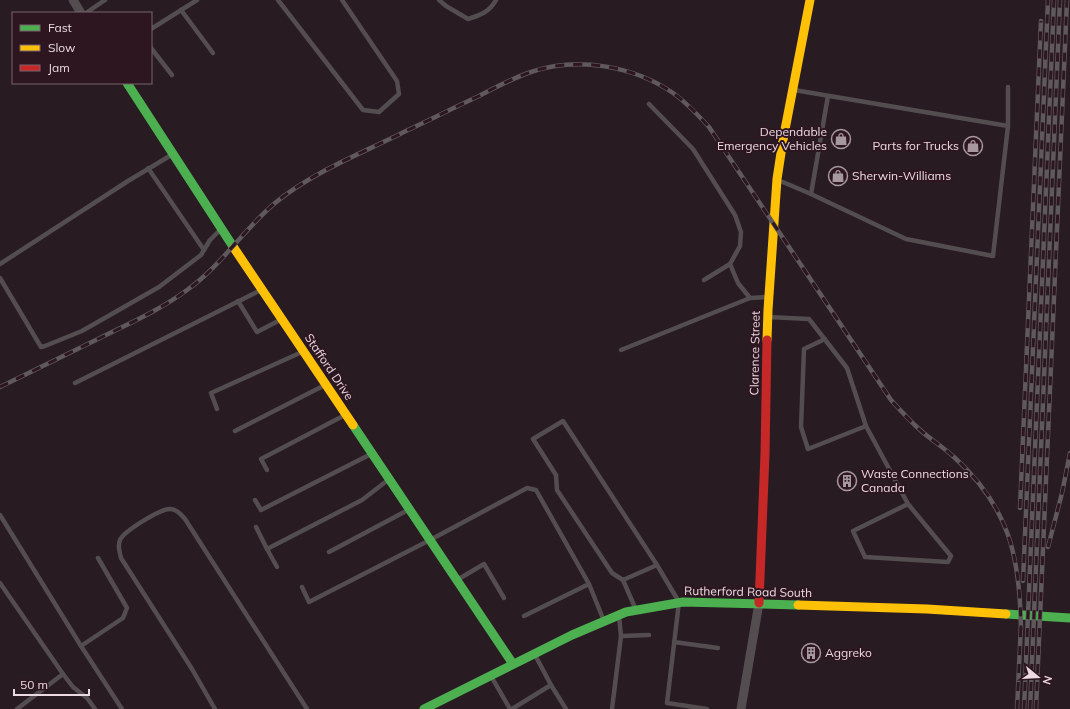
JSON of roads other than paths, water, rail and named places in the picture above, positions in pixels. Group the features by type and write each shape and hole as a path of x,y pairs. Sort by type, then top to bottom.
{"street":[{"path":"73,0 80,12"},
{"name":"Clarence Street","path":"741,709 759,604 765,454 768,317 777,179 792,90 810,0"},
{"name":"Stafford Drive","path":"128,84 262,289 513,664"},
{"name":"Rutherford Road South","path":"430,708 534,653 604,621 636,610 679,602 927,609 1070,618"}],"lane":[{"path":"87,12 105,0"},
{"path":"152,29 197,0"},
{"path":"278,0 364,110 379,112 399,94 397,81 342,0"},
{"path":"439,0 446,6 468,18 482,15 493,5 496,0"},
{"path":"181,10 213,53"},
{"path":"152,49 172,75"},
{"path":"777,179 906,239 993,256 1008,126 1008,87"},
{"path":"792,90 1008,126"},
{"path":"812,194 828,96"},
{"path":"649,104 693,149 735,215 741,232 740,246 730,264 704,280"},
{"path":"0,264 148,168 173,154"},
{"path":"148,168 204,250"},
{"path":"0,278 41,347 82,332 159,287 201,255 210,240 222,228"},
{"path":"730,264 738,283 750,298"},
{"path":"75,383 262,289"},
{"path":"621,350 750,298 769,296"},
{"path":"238,301 257,332 282,319"},
{"path":"768,317 809,319 847,368 866,426 908,504 951,556 948,562 866,557 853,532 908,504"},
{"path":"825,339 804,349 801,427 808,449 866,426"},
{"path":"217,410 211,393 304,352"},
{"path":"235,431 326,385"},
{"path":"267,470 261,459 346,415"},
{"path":"636,610 623,580 612,573 557,490 556,475 533,439 563,421 657,564 679,602 667,703 707,709"},
{"path":"255,500 261,510 372,454"},
{"path":"267,549 362,500 390,479"},
{"path":"302,587 309,602 527,488 536,490 589,584 604,621"},
{"path":"329,552 409,509"},
{"path":"215,709 192,669 121,558 118,547 120,539 138,525 162,510 175,510 185,519 307,709"},
{"path":"0,515 122,709"},
{"path":"256,527 277,567"},
{"path":"82,646 123,618 127,608 98,558"},
{"path":"457,580 484,564 504,598"},
{"path":"623,580 657,564"},
{"path":"0,583 63,674 73,687 87,698 95,709"},
{"path":"524,616 589,584"},
{"path":"612,709 621,636 619,615"},
{"path":"621,636 649,635"},
{"path":"674,642 718,648"},
{"path":"534,653 550,685 566,709"},
{"path":"16,709 63,674"},
{"path":"491,675 511,709 550,685"}],"railway":[{"path":"1023,581 1048,0"},
{"path":"1024,709 1054,0"},
{"path":"1030,709 1060,0"},
{"path":"1036,709 1067,0"},
{"path":"1020,508 1041,21"},
{"path":"0,387 156,310 177,297 211,270 275,203 305,182 339,163 531,72 549,67 586,64 623,70 641,76 673,93 688,105 709,127 891,400 919,429 954,457 973,476 988,495 1000,515 1008,535 1014,557 1018,579 1021,630"},
{"path":"1048,547 1062,493 1070,453"},
{"path":"1017,709 1021,625"}],"place":[{"name":"Dependable Emergency Vehicles","path":"841,139"},
{"name":"Parts for Trucks","path":"973,146"},
{"name":"Sherwin-Williams","path":"838,176"},
{"name":"Waste Connections Canada","path":"847,481"},
{"name":"Aggreko","path":"811,653"}]}
